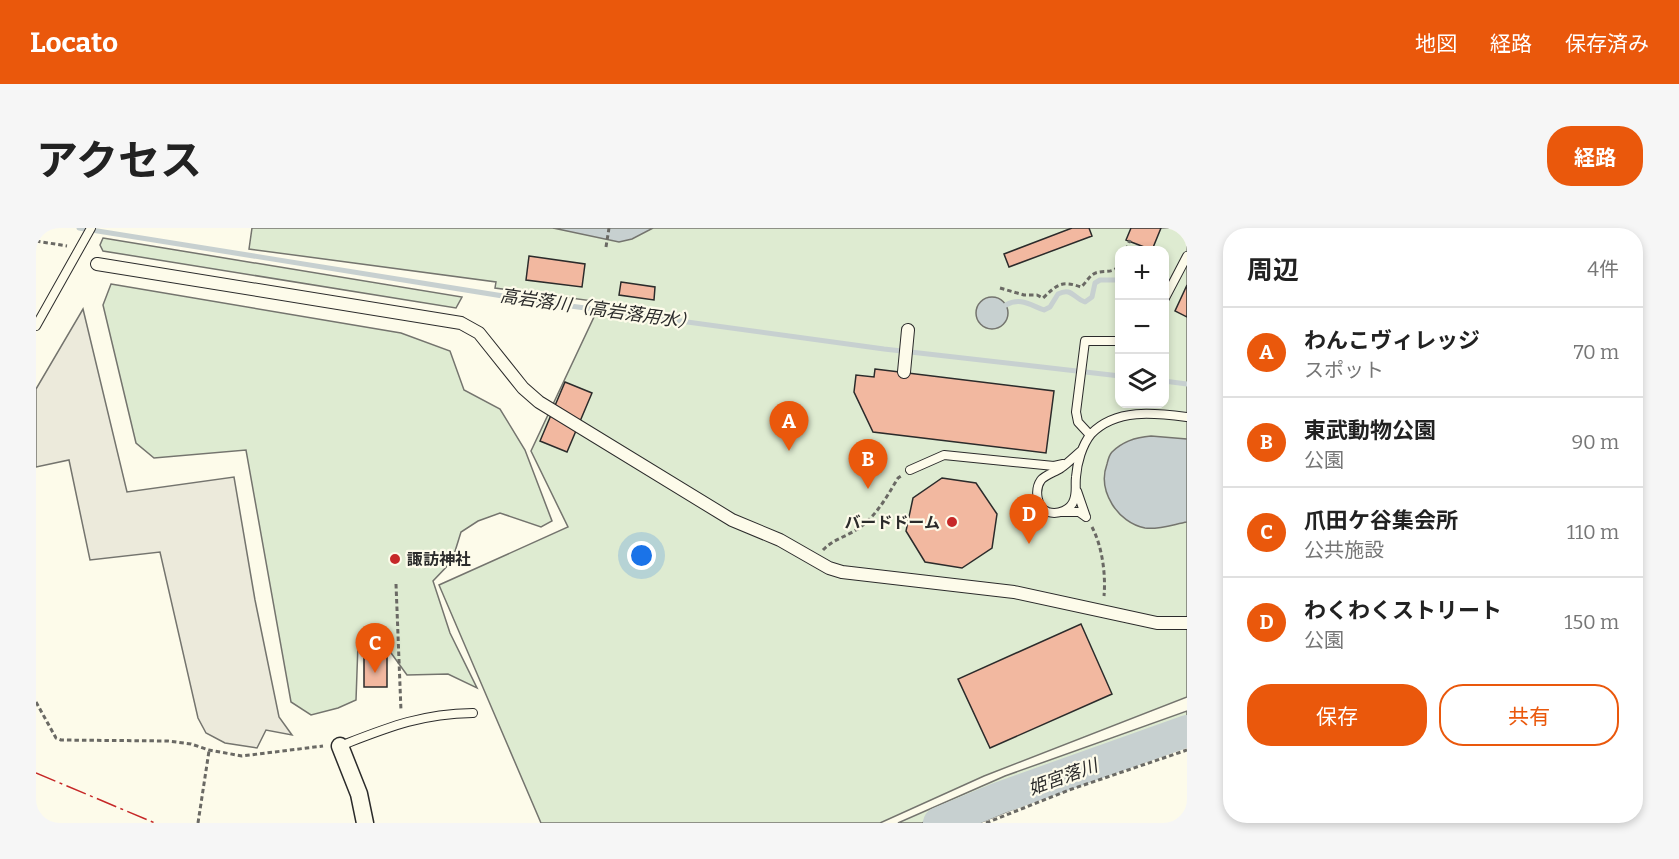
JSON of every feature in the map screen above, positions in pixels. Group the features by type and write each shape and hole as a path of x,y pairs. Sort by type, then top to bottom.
{"street":[{"path":"97,264 461,323 479,333 523,388 539,402 732,520 780,540 829,568 842,572 1014,592 1157,623 1187,623"},
{"path":"904,372 909,330"},
{"path":"340,746 359,794 365,823"}],"lane":[{"path":"36,327 91,228"},
{"path":"1169,290 1187,256"},
{"path":"1090,435 1078,422 1076,412 1085,341 1115,341"},
{"path":"1053,513 1066,510 1074,503 1076,476 1082,450 1090,435 1104,424 1124,417 1152,412 1187,417"},
{"path":"1038,490 1041,480 1082,450"},
{"path":"910,470 944,455 1054,466 1072,459"},
{"path":"1026,463 1038,470 1038,501 1043,510 1053,513 1079,512 1086,517"},
{"path":"1076,491 1086,517"},
{"path":"340,746 402,722 426,716 473,713"}],"path":[{"path":"606,247 609,228"},
{"path":"1128,246 1130,240"},
{"path":"36,241 80,248"},
{"path":"1000,288 1043,298 1057,285 1068,284 1081,287 1095,273 1115,270"},
{"path":"815,560 825,547 856,530 871,518 885,501 898,478 910,470"},
{"path":"1086,517 1098,539 1105,577 1101,611"},
{"path":"396,584 402,722"},
{"path":"36,700 56,738 168,741 249,756 310,747 340,746"},
{"path":"198,823 209,750"},
{"path":"986,823 1069,790 1187,750"}],"green space":[{"path":"252,228 1187,228 1187,697 984,776 880,823 541,823 439,585 568,527 531,451 601,302 495,288 496,282 249,249"},
{"path":"103,238 462,297 456,308 103,251 100,245"},
{"path":"111,284 401,333 450,351 464,390 500,409 525,450 552,521 541,527 500,513 478,521 461,532 452,561 433,581 450,633 477,688 448,674 407,675 386,646 358,644 356,700 338,708 311,715 291,702 246,450 154,458 136,443 103,305"},
{"path":"1187,711 1187,724 993,794 922,823 898,823 1005,776"},
{"path":"1187,736 1187,746 1070,786 979,823 950,823 1024,791"}],"shaded area":[{"path":"553,228 653,228 632,239 619,242"},
{"path":"992,297 1003,302 1008,313 1003,324 992,329 981,324 976,313 981,302"},
{"path":"83,309 127,492 234,477 255,600 279,717 292,735 266,730 257,748 225,743 206,733 198,718 160,552 90,560 69,460 36,467 36,389"},
{"path":"1151,436 1187,439 1187,522 1155,528 1135,525 1118,513 1108,495 1105,474 1111,453 1120,445"}],"building":[{"path":"1072,228 1089,228 1092,236 1009,267 1004,254"},
{"path":"1131,228 1161,228 1154,246 1142,246 1126,240"},
{"path":"529,256 585,264 582,287 526,280"},
{"path":"621,282 655,287 654,300 619,295"},
{"path":"1187,285 1187,317 1175,311"},
{"path":"875,369 1054,391 1046,453 873,432 854,392 856,375 874,377"},
{"path":"565,382 592,393 567,452 540,441"},
{"name":"バードドーム","path":"942,478 976,483 997,514 992,548 962,568 925,562 906,531 913,498"},
{"path":"1081,624 1112,694 990,748 958,679"},
{"path":"364,657 387,657 387,687 364,687"}],"waterway":[{"name":"高岩落川（高岩落用水）","path":"79,228 534,301 884,349 1115,375"},
{"path":"1006,305 1020,302 1044,310 1050,307 1058,294 1063,292 1072,294 1085,302 1092,297 1095,283 1100,280 1115,280"},
{"name":"高岩落川（高岩落用水）","path":"1169,382 1187,384"},
{"name":"姫宮落川","path":"939,823 999,798 1187,731"}],"power":[{"path":"36,773 155,823"}],"place":[{"name":"わんこヴィレッジ","path":"789,451"},
{"name":"東武動物公園","path":"868,489"},
{"name":"バードドーム","path":"952,522"},
{"name":"わくわくストリート","path":"1029,544"},
{"name":"諏訪神社","path":"395,559"},
{"name":"爪田ケ谷集会所","path":"375,673"}]}
